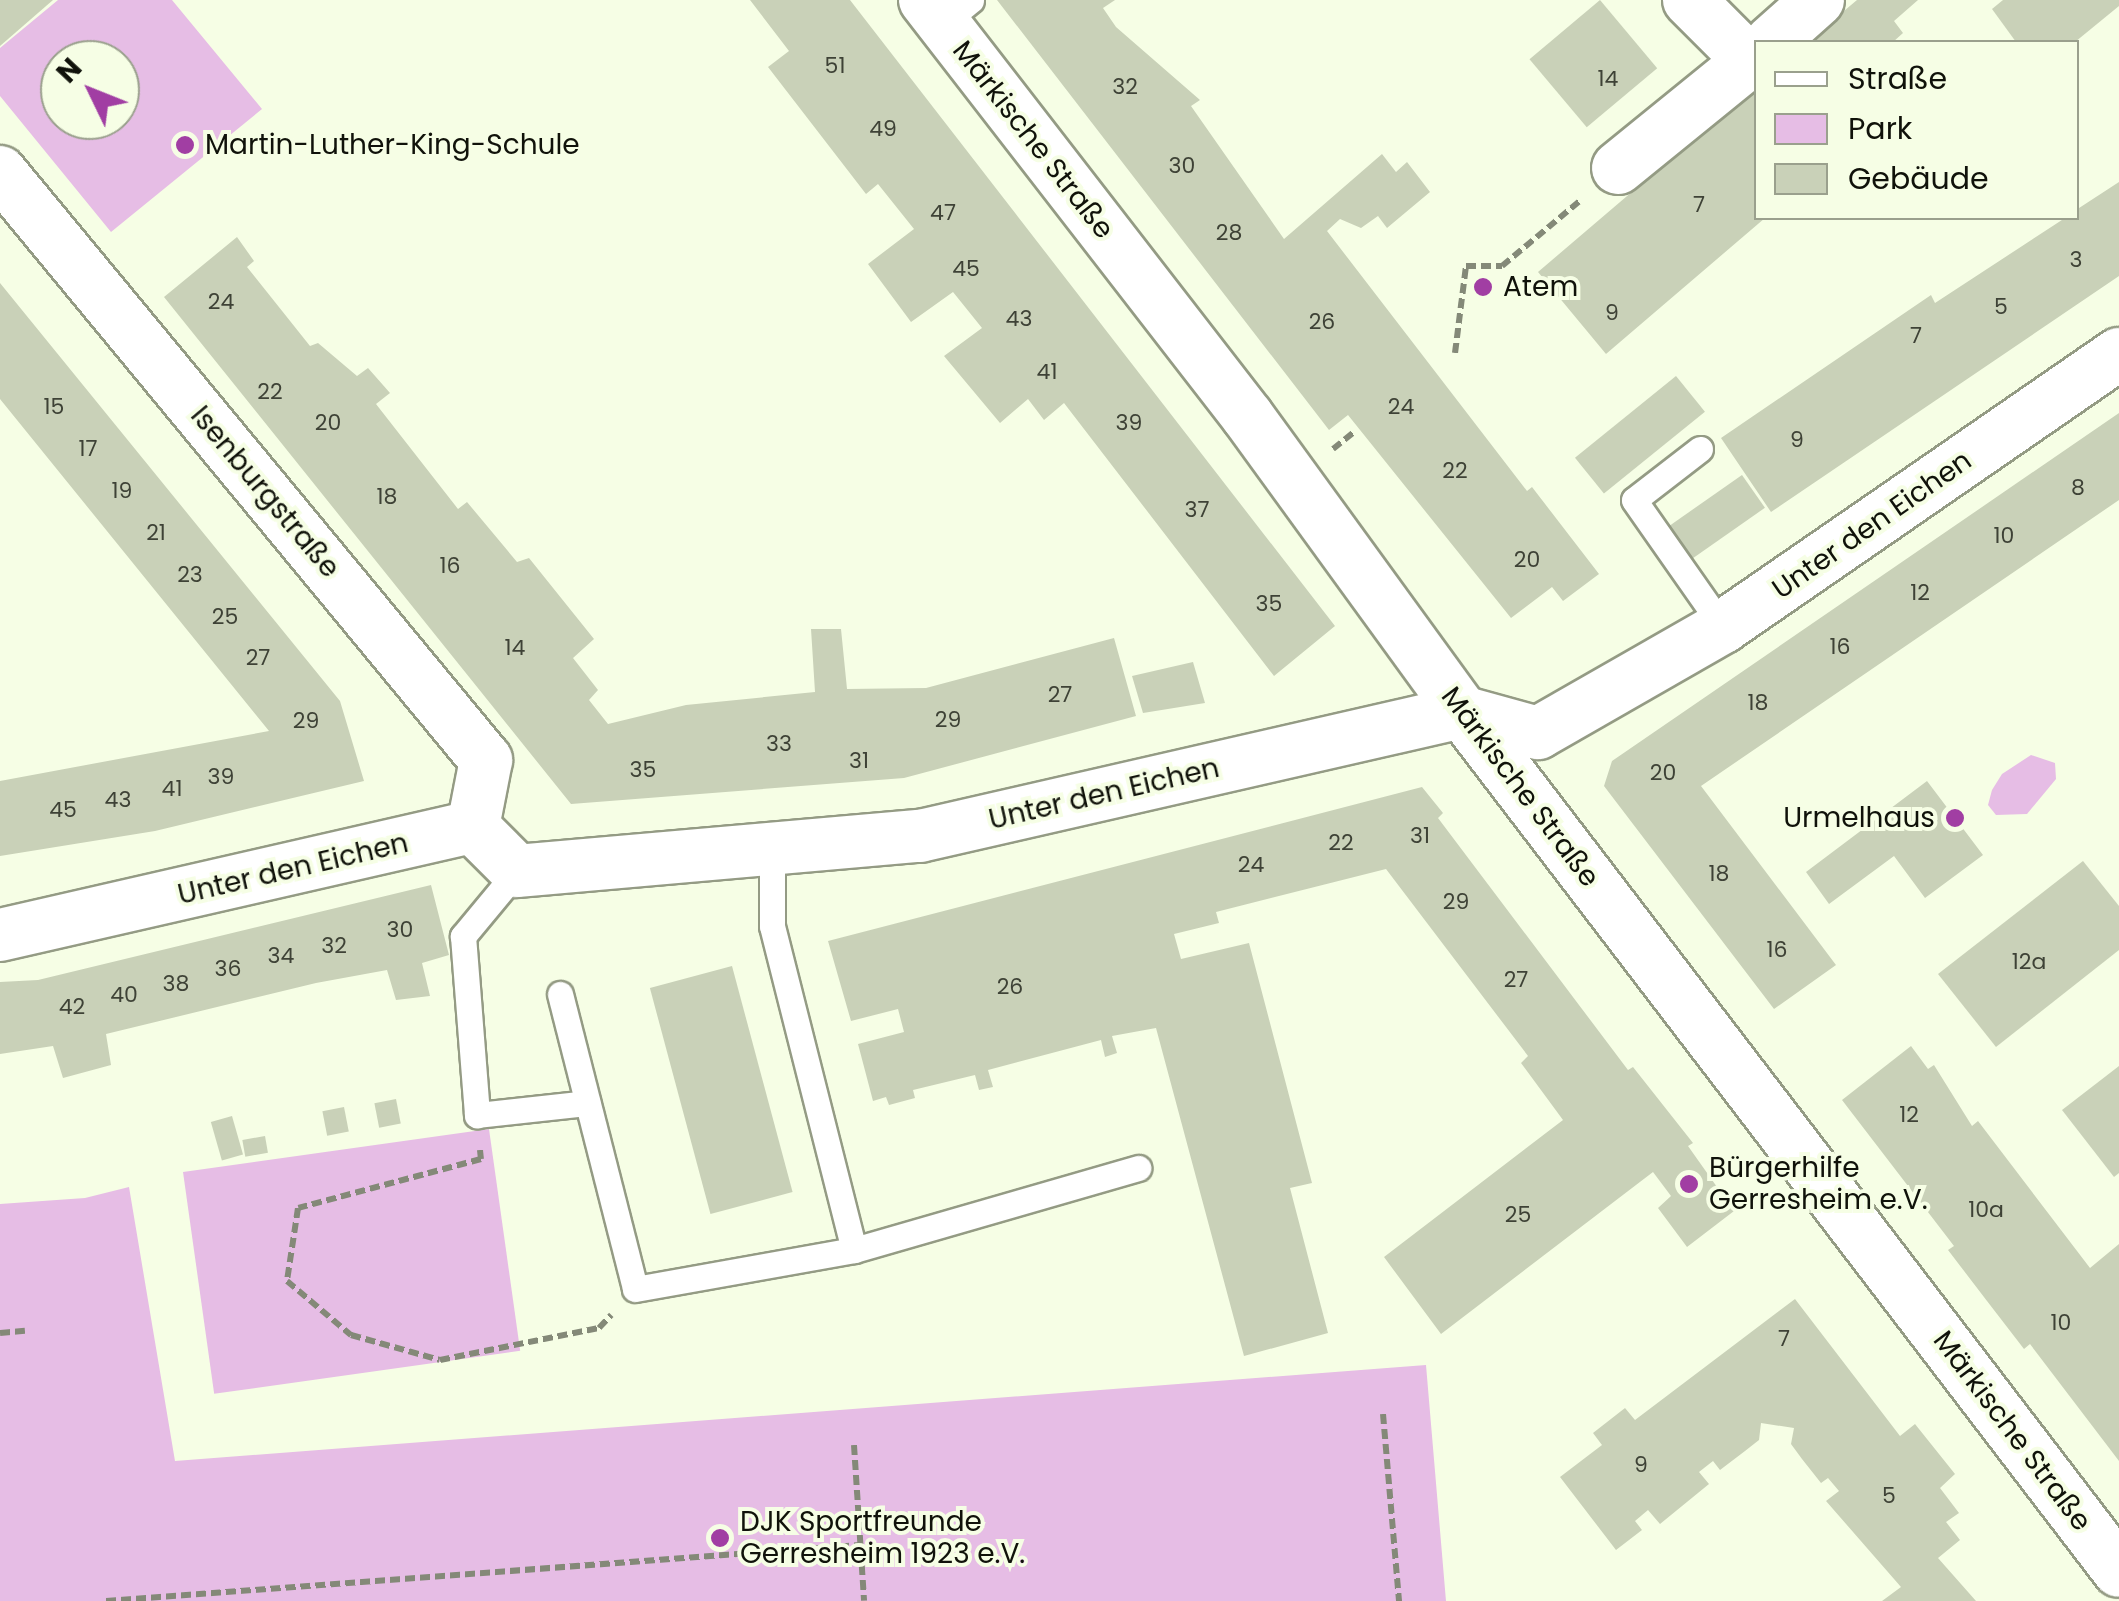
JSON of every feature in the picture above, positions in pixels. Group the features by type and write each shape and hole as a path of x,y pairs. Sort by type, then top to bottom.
{"street":[{"path":"1689,0 1754,49"},
{"path":"1773,40 1818,0"},
{"name":"Märkische Straße","path":"946,8 1462,712 2119,1572"},
{"path":"1618,168 1754,57"},
{"name":"Isenburgstraße","path":"0,172 486,760 473,827"},
{"name":"Unter den Eichen","path":"517,871 920,836 1462,712 1538,733 1723,628 2119,354"},
{"path":"473,827 517,871"},
{"name":"Unter den Eichen","path":"0,935 473,827"}],"lane":[{"path":"1700,448 1634,500 1723,628"},
{"path":"772,847 772,926 854,1250"},
{"path":"517,871 462,936 477,1114 587,1102"},
{"path":"560,994 635,1288 854,1250 1138,1168"}],"path":[{"path":"1454,352 1466,266 1502,266 1618,168"},
{"path":"477,1114 481,1159 298,1208 287,1281 352,1336 440,1360 599,1328 635,1288"},
{"path":"0,1333 25,1331"},
{"path":"1383,1414 1399,1601"},
{"path":"854,1445 864,1601"},
{"path":"106,1601 860,1545"}],"green space":[{"path":"58,0 172,0 262,109 111,232 0,96 0,48"},
{"path":"2031,755 2055,763 2056,779 2027,814 1996,815 1988,805 1992,790 2002,774"},
{"path":"489,1129 520,1351 214,1394 183,1172"},
{"name":"DJK Sportfreunde Gerresheim 1923 e.V.","path":"129,1187 175,1461 1426,1365 1446,1601 0,1601 0,1204 85,1198"}],"building":[{"path":"0,0 53,0 0,46"},
{"path":"750,0 850,0 1335,626 1274,676 1064,403 1044,420 1028,399 1000,423 944,356 982,328 953,292 911,322 868,264 914,229 878,184 866,194 768,67 789,51"},
{"path":"997,0 1115,0 1103,8 1116,27 1200,100 1191,106 1284,239 1382,154 1396,172 1407,162 1430,192 1387,228 1378,216 1361,228 1340,219 1327,231 1527,491 1532,487 1599,574 1563,601 1552,587 1511,618 1348,415 1329,430"},
{"path":"1600,0 1657,68 1587,127 1530,59"},
{"path":"1857,0 1918,0 1894,21 1903,33 1895,40 1809,40"},
{"path":"2003,0 2119,0 2119,6 2077,40 2015,40 1992,9"},
{"path":"1754,88 1754,220 1763,220 1606,354 1538,272"},
{"path":"2119,182 2119,276 1771,512 1721,438 1931,295 1935,303 2062,220 2079,220 2079,208"},
{"path":"237,237 254,261 247,267 310,346 318,343 357,376 368,368 390,393 376,404 458,509 467,502 517,562 529,558 594,639 573,658 598,690 589,700 608,724 686,705 815,692 811,629 841,629 847,689 926,688 1114,638 1136,716 904,778 571,804 164,297"},
{"path":"0,283 340,701 364,781 155,831 0,856 0,781 269,731 0,399"},
{"path":"1676,376 1705,412 1604,494 1575,458"},
{"path":"2119,413 2119,500 1701,786 1836,965 1774,1009 1604,786 1612,761"},
{"path":"1742,475 1765,508 1693,558 1670,525"},
{"path":"1193,662 1205,703 1143,713 1132,676"},
{"path":"1927,781 1983,855 1925,898 1894,856 1829,904 1806,872"},
{"path":"1422,787 1443,813 1438,818 1628,1070 1633,1067 1693,1143 1688,1146 1734,1211 1687,1247 1658,1208 1671,1196 1653,1172 1441,1334 1384,1257 1563,1120 1521,1063 1528,1056 1386,869 1216,912 1219,923 1174,934 1181,959 1249,943 1312,1183 1290,1188 1328,1333 1244,1356 1156,1028 1112,1036 1117,1053 1105,1057 1101,1040 988,1070 993,1087 979,1090 975,1075 913,1090 915,1098 889,1105 886,1097 873,1101 858,1044 904,1032 898,1009 851,1021 828,941"},
{"path":"2083,861 2119,906 2119,950 1996,1047 1938,974"},
{"path":"431,885 449,955 422,963 430,996 396,1000 387,970 316,983 106,1034 111,1065 63,1078 53,1046 0,1054 0,982 38,980"},
{"path":"732,966 793,1192 710,1214 650,988"},
{"path":"1911,1046 1928,1069 1934,1065 1972,1126 1978,1121 2090,1268 2119,1244 2119,1461 2030,1344 2024,1349 1987,1301 1948,1250 1954,1246 1842,1100"},
{"path":"2119,1066 2119,1173 2114,1177 2062,1110"},
{"path":"396,1099 401,1124 379,1128 374,1103"},
{"path":"344,1107 349,1132 327,1136 322,1111"},
{"path":"232,1116 243,1154 222,1161 211,1122"},
{"path":"265,1136 268,1153 245,1157 242,1140"},
{"path":"1795,1299 1900,1436 1915,1424 1955,1474 1940,1488 1959,1513 1946,1522 1960,1540 1938,1558 1976,1601 1882,1601 1901,1587 1826,1501 1839,1491 1828,1478 1821,1483 1791,1444 1794,1428 1761,1423 1759,1440 1720,1470 1713,1461 1699,1472 1709,1484 1660,1524 1648,1510 1635,1521 1642,1530 1616,1550 1560,1477 1602,1445 1593,1433 1625,1408 1635,1420"}],"place":[{"name":"Martin-Luther-King-Schule","path":"185,145"},
{"name":"Atem","path":"1483,287"},
{"name":"Urmelhaus","path":"1955,818"},
{"name":"Bürgerhilfe Gerresheim e.V.","path":"1689,1184"},
{"name":"DJK Sportfreunde Gerresheim 1923 e.V.","path":"720,1538"}]}
